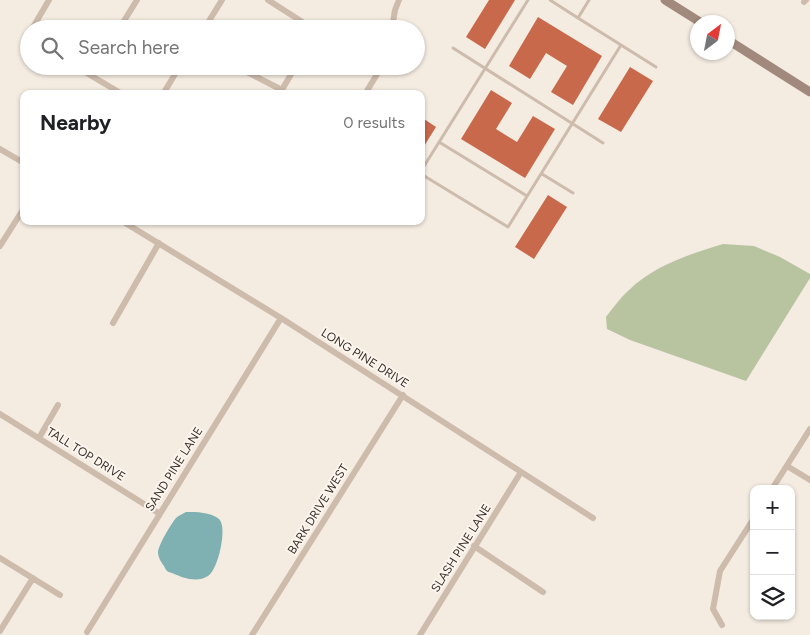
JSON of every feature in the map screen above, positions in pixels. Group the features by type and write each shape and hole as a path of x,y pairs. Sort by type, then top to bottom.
{"street":[{"path":"37,20 49,0"},
{"path":"125,20 137,0"},
{"path":"210,20 222,0"},
{"path":"268,0 301,20"},
{"path":"393,20 399,0"},
{"path":"665,0 690,16"},
{"path":"735,44 810,92"},
{"path":"90,75 115,90"},
{"path":"165,90 175,75"},
{"path":"251,75 278,90"},
{"path":"282,90 291,75"},
{"path":"367,90 377,75"},
{"path":"0,149 20,161"},
{"path":"0,246 20,214"},
{"name":"LONG PINE DRIVE","path":"129,225 281,318 593,518"},
{"path":"113,322 159,243"},
{"name":"SAND PINE LANE","path":"88,632 281,318"},
{"name":"BARK DRIVE WEST","path":"252,635 403,395"},
{"path":"39,438 58,405"},
{"name":"TALL TOP DRIVE","path":"0,414 160,514"},
{"path":"775,485 810,429"},
{"path":"787,466 810,480"},
{"name":"SLASH PINE LANE","path":"420,635 521,472"},
{"path":"722,625 713,609 720,571 750,524"},
{"path":"474,546 543,592"},
{"path":"0,558 60,595"},
{"path":"0,631 33,578"}],"lane":[{"path":"425,166 528,0"},
{"path":"550,0 656,67"},
{"path":"578,18 589,0"},
{"path":"425,175 508,227 620,45"},
{"path":"453,48 603,143"},
{"path":"439,142 528,196"},
{"path":"542,174 573,193"}],"green space":[{"path":"723,244 754,246 780,257 810,274 810,278 746,381 630,340 607,329 606,317 623,296 639,281 673,261"}],"water":[{"path":"186,512 212,515 219,519 222,524 221,548 215,566 212,572 204,578 185,578 166,570 158,554 159,548 171,525 177,517"}],"building":[{"path":"489,0 515,0 485,49 466,37"},
{"path":"538,17 602,56 573,105 551,92 567,66 546,53 530,79 509,66"},
{"path":"630,67 653,81 621,132 598,119"},
{"path":"491,90 512,103 496,129 517,142 533,116 555,129 525,178 461,139"},
{"path":"425,120 436,127 425,145"},
{"path":"548,195 567,207 534,259 515,247"}]}
